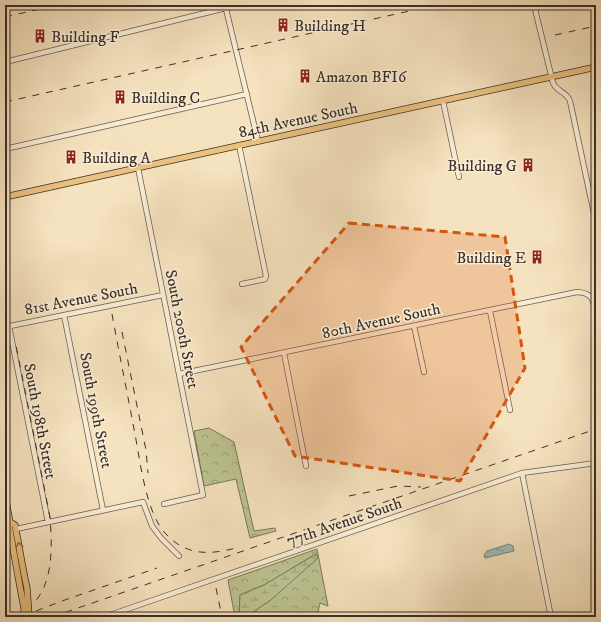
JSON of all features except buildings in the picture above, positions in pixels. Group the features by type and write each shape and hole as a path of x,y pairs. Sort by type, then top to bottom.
{"main road":[{"name":"84th Avenue South","path":"5,197 596,67"},
{"path":"5,496 10,522 10,531 21,575 27,588 29,617"},
{"path":"10,522 15,525 16,529 24,617"}],"street":[{"path":"534,5 554,87 568,96 570,101 596,223"},
{"path":"5,62 226,6 258,141"},
{"path":"5,149 247,94"},
{"path":"443,101 459,178"},
{"path":"239,145 266,276 264,279 242,284"},
{"name":"South 200th Street","path":"138,168 203,495 164,504"},
{"name":"80th Avenue South","path":"179,374 577,292 588,294 593,300 596,315"},
{"name":"81st Avenue South","path":"7,326 163,295"},
{"path":"490,311 510,410"},
{"name":"South 199th Street","path":"64,315 103,510"},
{"name":"South 198th Street","path":"7,326 48,522"},
{"path":"414,326 424,372"},
{"path":"284,353 306,466"},
{"name":"77th Avenue South","path":"104,617 522,473 596,463"},
{"path":"522,473 551,617"},
{"path":"16,529 143,502 152,526 161,538 179,556"}],"highlighted area":[{"path":"349,223 505,237 525,368 460,481 295,456 241,347"}],"green space":[{"path":"209,428 234,442 254,531 275,528 276,531 250,538 236,479 204,486 194,431"},
{"path":"317,549 328,606 320,603 317,617 246,617 272,599 316,554 264,585 240,595 239,617 235,617 228,580"},
{"path":"316,554 318,558 272,599 246,617 239,617 240,595 264,585"}],"water":[{"path":"509,544 513,546 514,551 485,558 484,555 487,551"}],"railway":[{"path":"5,11 30,5"},
{"path":"5,17 58,5"},
{"path":"5,102 436,5"},
{"path":"555,35 596,26"},
{"path":"112,314 144,484 158,523 173,541 190,550 198,552 216,552 236,548"},
{"path":"122,332 146,450 148,473"},
{"path":"15,617 31,606 40,595 48,574 51,551 50,517 16,345"},
{"path":"52,617 596,429"},
{"path":"349,496 398,486 421,487"},
{"path":"23,616 157,568"},
{"path":"216,588 222,617"}],"place":[{"name":"Building H","path":"283,25"},
{"name":"Building F","path":"40,36"},
{"name":"Amazon BFI6","path":"305,76"},
{"name":"Building C","path":"120,97"},
{"name":"Building A","path":"71,157"},
{"name":"Building G","path":"528,165"},
{"name":"Building E","path":"537,257"}]}
